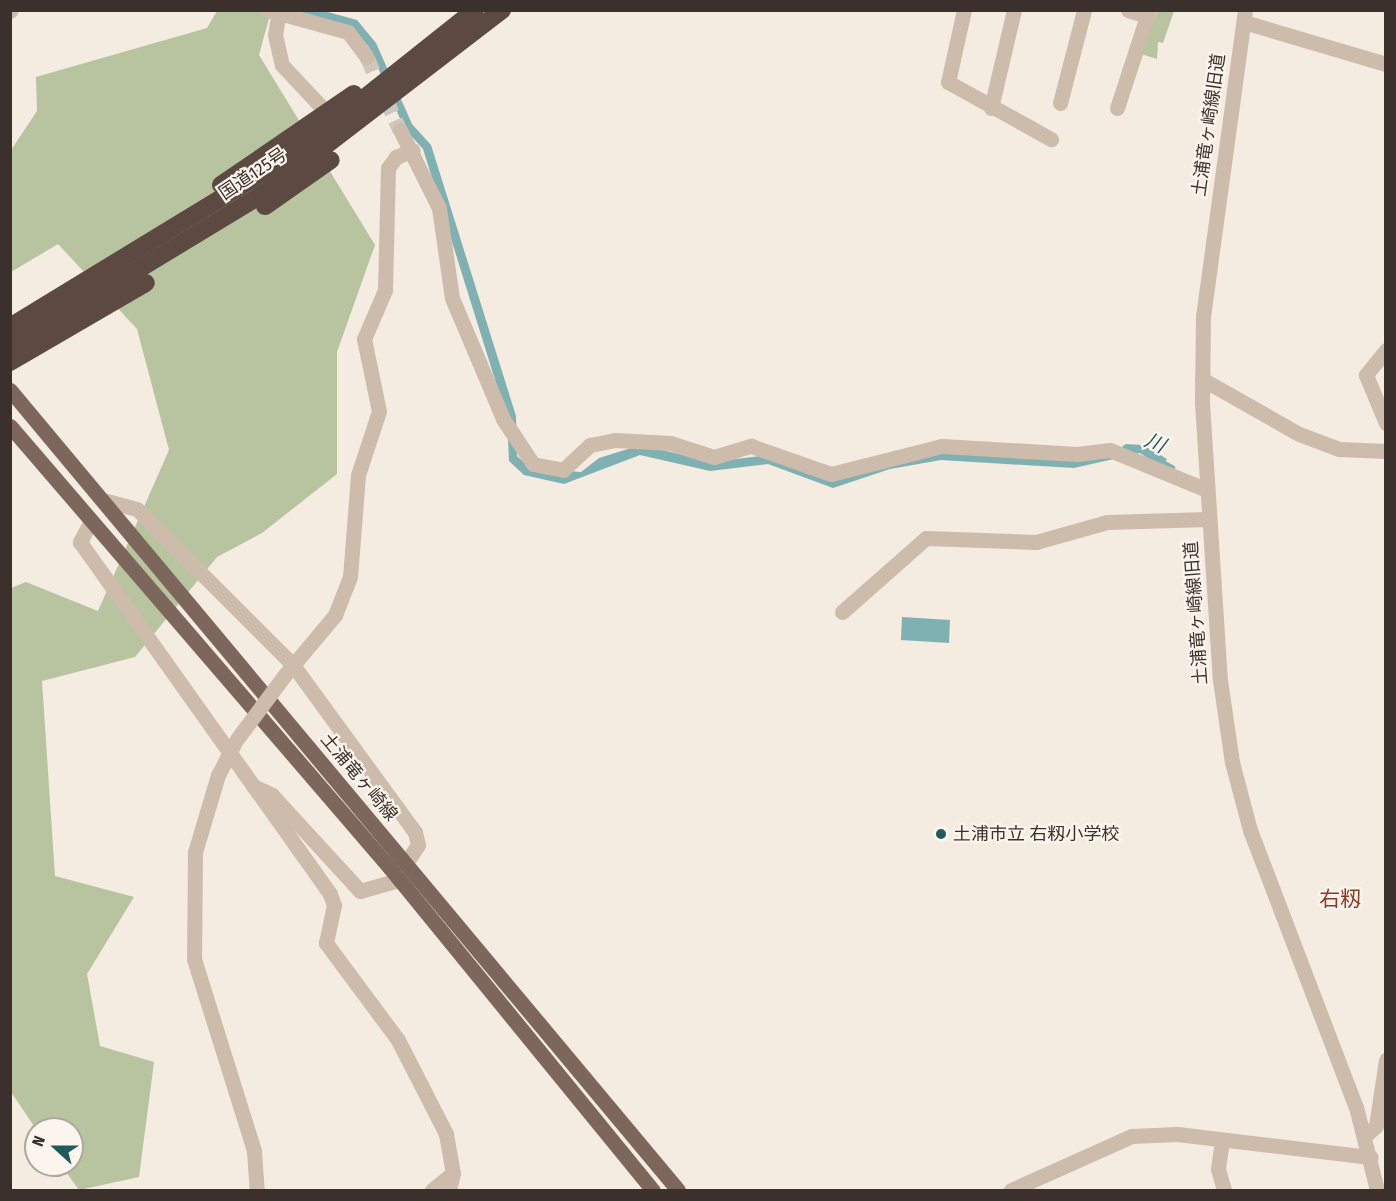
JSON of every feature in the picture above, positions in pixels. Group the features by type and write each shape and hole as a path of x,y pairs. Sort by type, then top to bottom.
{"highway":[{"name":"国道125号","path":"10,347 137,274 271,188 442,48 475,10"},
{"name":"国道125号","path":"10,327 127,258 502,10"},
{"path":"10,314 204,197 326,112 442,48"},
{"path":"10,362 96,315 298,184 360,138 442,48"}],"main road":[{"name":"土浦竜ヶ崎線","path":"10,390 678,1191"},
{"name":"土浦竜ヶ崎線","path":"10,426 399,880 653,1191"}],"street":[{"path":"964,10 948,82 1051,140"},
{"path":"991,108 1014,10"},
{"path":"1060,103 1084,10"},
{"path":"1117,108 1148,13 1128,10"},
{"path":"326,112 282,65 275,11 348,32 367,57"},
{"path":"1245,16 1386,63"},
{"name":"土浦竜ヶ崎線旧道","path":"1245,16 1206,279 1202,379 1208,519 1232,762 1273,894 1366,1135 1377,1191"},
{"path":"400,130 413,150 439,208 452,298 503,419 533,464 563,470 590,445 615,440 670,443 714,457 751,446 831,474 942,446 1077,454 1110,450 1207,490"},
{"path":"256,1191 254,1151 194,959 195,852 218,775 234,745 289,670 335,615 350,577 358,475 379,411 364,339 385,290 388,168 396,157 413,150"},
{"path":"1386,350 1366,375 1386,423"},
{"path":"1202,379 1299,434 1339,449 1386,451"},
{"path":"103,500 137,509 289,670 415,832 418,845 406,863"},
{"path":"842,612 926,538 1036,542 1107,522 1208,519"},
{"path":"91,521 80,542 234,745 253,786 330,894 334,906 326,943 398,1040 446,1134 453,1173 449,1191"},
{"path":"253,786 272,795 360,891 399,880"},
{"path":"1366,1135 1376,1126 1386,1060"},
{"path":"1011,1191 1132,1136 1222,1140 1371,1157"},
{"path":"1222,1140 1218,1169 1224,1191"},
{"path":"432,1191 453,1173"}],"green space":[{"path":"217,11 271,11 259,55 375,245 337,352 337,474 262,533 217,557 135,657 42,681 55,876 134,897 87,974 100,1046 154,1062 139,1177 79,1190 70,1177 84,1177 84,1117 28,1117 11,1092 11,588 26,582 98,611 169,450 137,329 58,244 11,272 11,150 37,111 36,77 207,28"},
{"path":"1158,11 1174,11 1163,43 1158,42 1157,59 1138,53"}],"water":[{"path":"290,11 324,11 357,20 376,43 412,124 431,145 516,416 517,456 530,468 581,472 599,458 641,445 712,462 768,455 832,479 941,450 1110,455 1126,444 1143,445 1167,459 1162,468 1140,453 1074,468 941,460 890,469 833,488 768,464 710,471 640,455 564,484 524,475 509,461 507,418 423,149 404,128 369,47 351,28"},
{"path":"902,617 950,620 949,643 901,640"}],"waterway":[{"name":"川","path":"1161,461 1172,467"}],"tunnel":[{"path":"367,57 400,130"}],"place":[{"name":"土浦市立 右籾小学校","path":"941,834"}],"district":[{"name":"右籾","path":"1340,899"}]}
